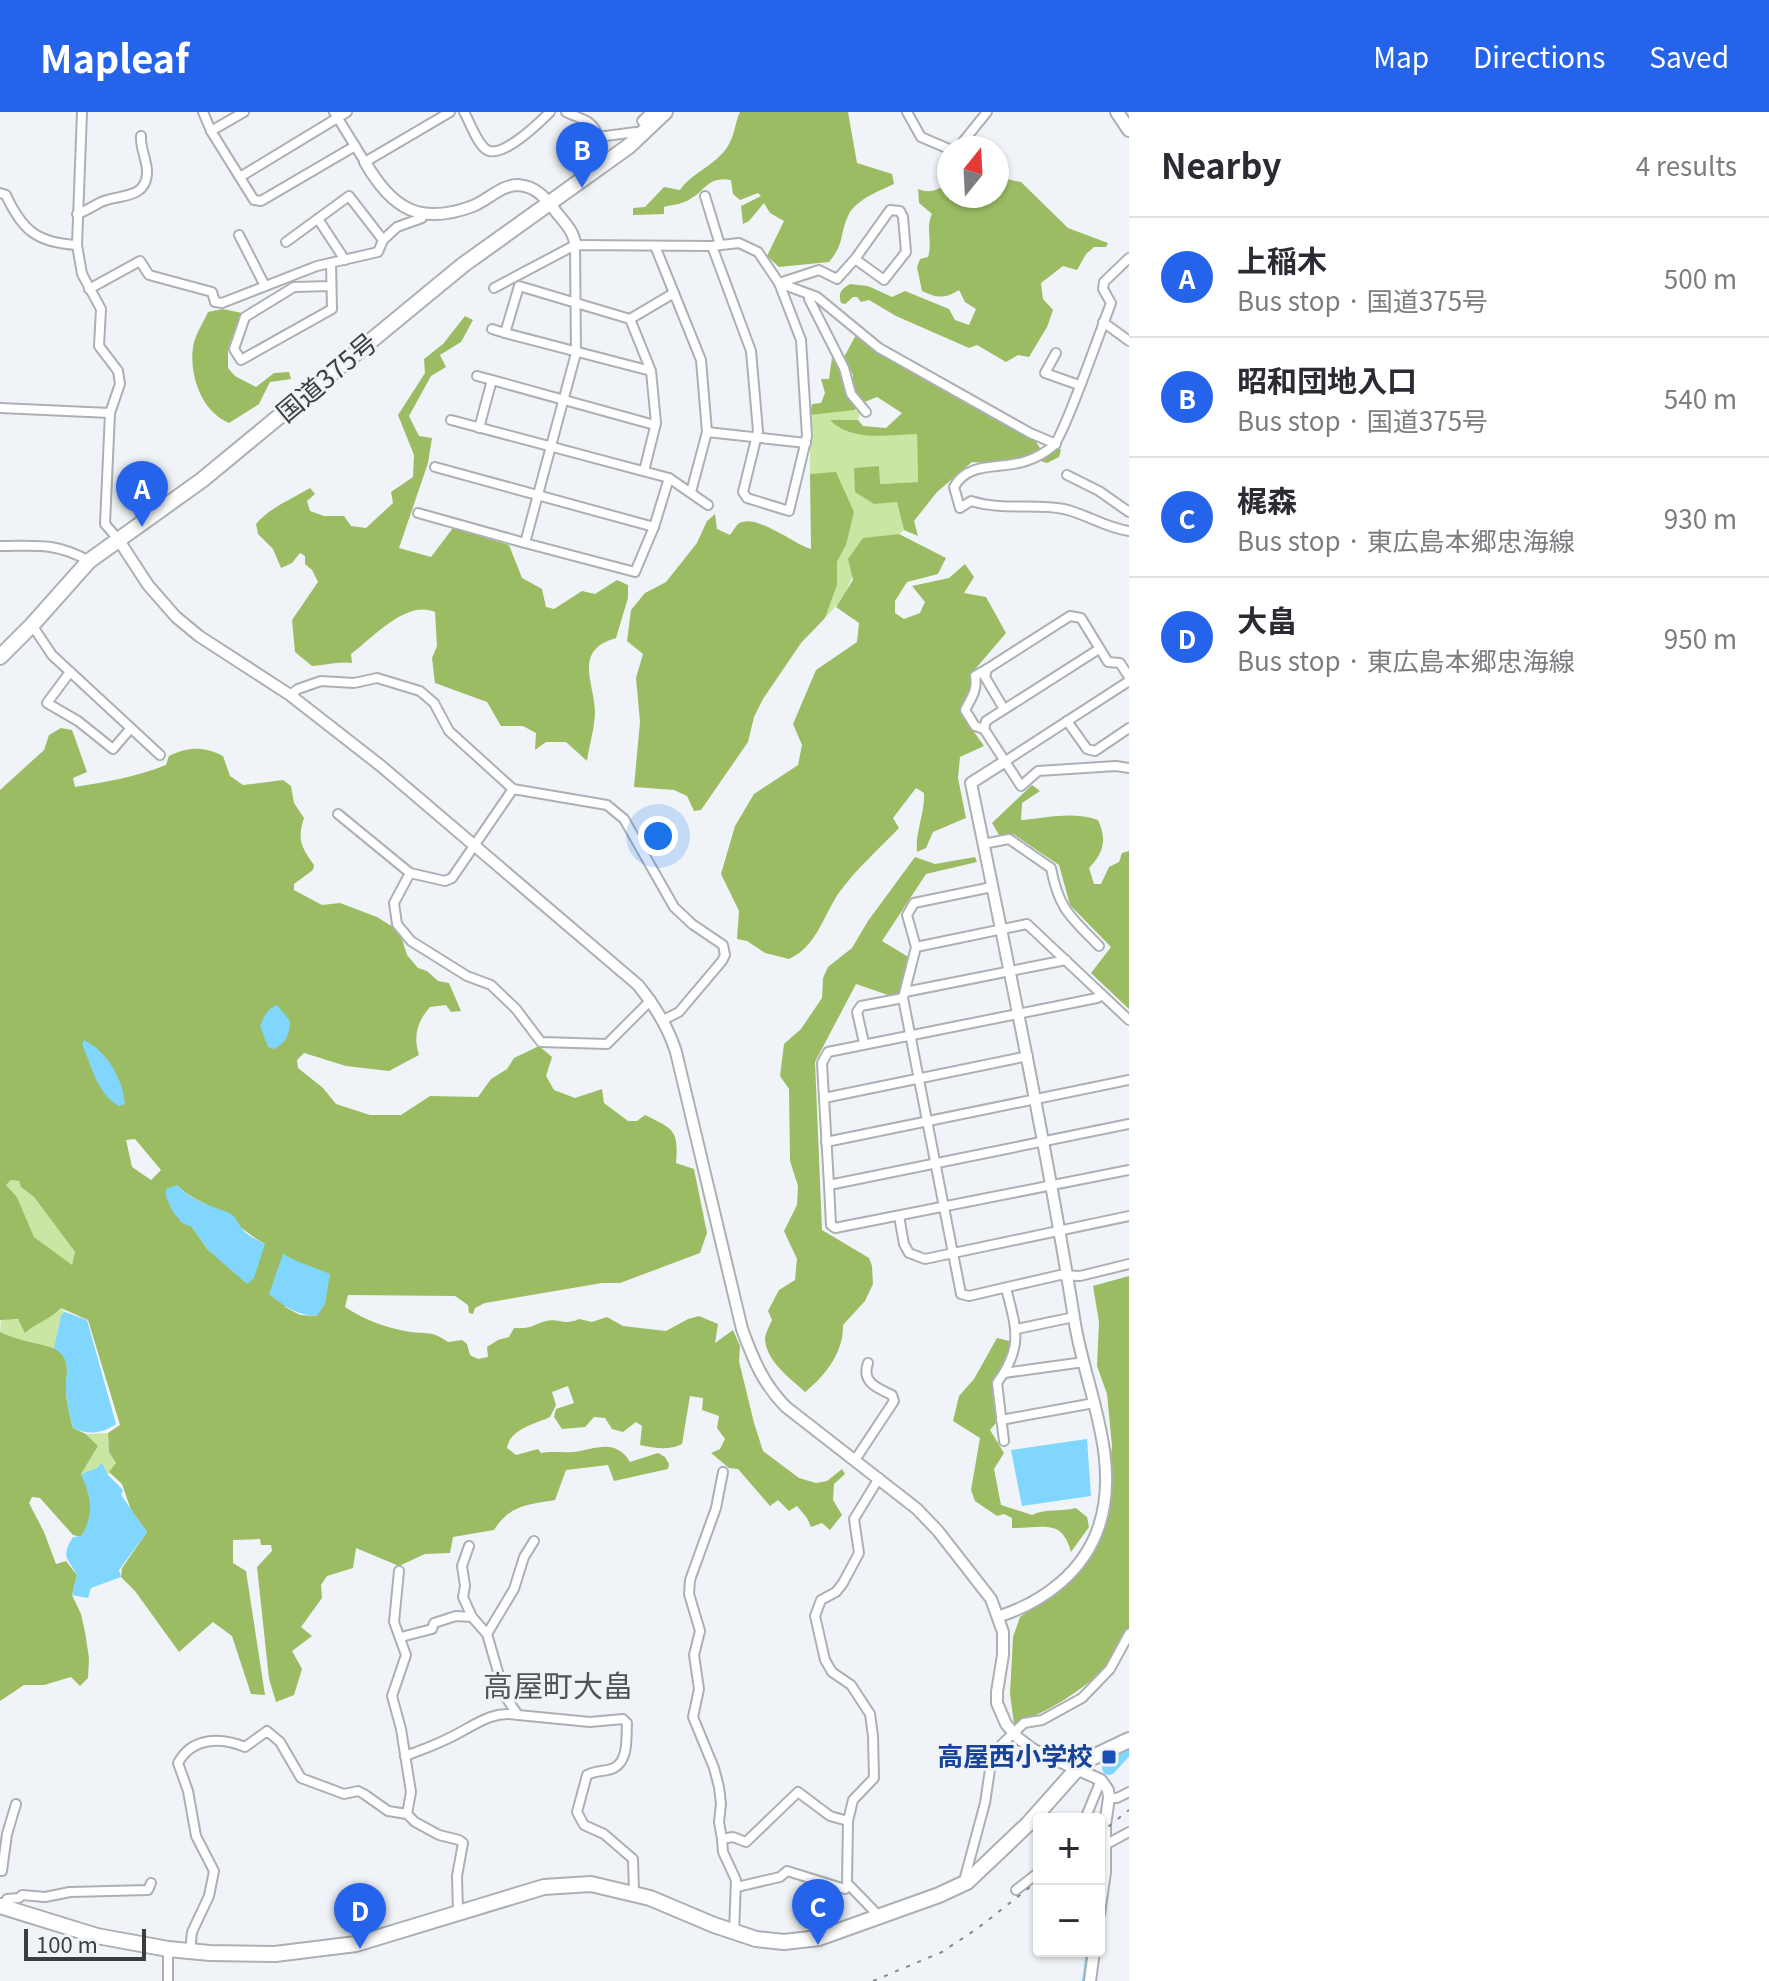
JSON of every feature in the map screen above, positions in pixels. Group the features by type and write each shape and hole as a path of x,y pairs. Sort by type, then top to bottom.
{"main road":[{"name":"国道375号","path":"0,657 89,561 202,480 463,265 646,132 665,112"},
{"path":"1117,112 1129,130"},
{"path":"1,1906 97,1936 168,1949 275,1954 356,1944 544,1887 591,1884 634,1892 756,1939 819,1938 967,1882 1029,1823 1077,1769 1089,1759 1129,1740"}],"street":[{"path":"82,112 77,245 82,274 101,309 99,346 118,371 120,384 110,413 105,524 148,585 176,617 199,636 290,695 381,766 638,985 651,1000 676,1052 742,1329 753,1361 772,1393 786,1407 917,1509 991,1599 1000,1616 1003,1632 997,1703 1006,1724 1012,1733 1034,1750 1101,1780 1109,1798 1105,1825"},
{"path":"203,112 211,131 254,200 261,201 355,146"},
{"path":"211,131 244,112"},
{"path":"240,177 335,115 347,112"},
{"path":"365,162 450,112"},
{"path":"464,112 484,147 489,152 497,152 530,132 550,112"},
{"path":"566,112 580,116 596,129 598,137 646,132 642,121 651,112"},
{"path":"907,112 921,137 937,144"},
{"path":"968,136 987,112"},
{"path":"335,115 385,194 404,207 422,213 439,213 473,206 513,185 531,188 549,203 575,237 576,353 525,543"},
{"path":"77,214 103,201 137,193 142,188 148,172 140,146 141,136"},
{"path":"0,193 6,195 15,215 32,234 65,245 77,245"},
{"path":"286,242 349,196 383,240"},
{"path":"494,288 575,245 716,246 748,245 758,252 779,283 801,340 806,443 789,511 747,498 743,492 758,437 751,351 716,246 705,196"},
{"path":"779,283 819,270 837,279 890,210 900,211 906,252 884,280 855,259"},
{"path":"89,289 140,261 149,275 212,292 215,302 222,303 331,263 378,252 383,240 397,227 422,218 422,213"},
{"path":"318,219 345,260"},
{"path":"239,235 265,286"},
{"path":"655,246 701,360 707,432 691,492"},
{"path":"1129,258 1104,282 1103,289 1111,303 1056,444 1028,461 975,468 954,487 960,508 971,501 986,506 1064,509 1129,531"},
{"path":"331,263 332,309 241,360 234,349 245,317 294,287 331,286"},
{"path":"779,283 817,297 879,348 1030,433 1056,444"},
{"path":"505,333 519,286 630,319 674,293"},
{"path":"809,294 844,368 851,394 866,412"},
{"path":"630,319 651,371 656,423 644,471"},
{"path":"1103,322 1129,341"},
{"path":"492,329 651,371"},
{"path":"1056,353 1045,373 1079,385"},
{"path":"477,376 656,423"},
{"path":"479,428 492,380"},
{"path":"0,408 110,413"},
{"path":"451,420 669,478 708,505"},
{"path":"707,432 806,443"},
{"path":"435,467 654,527"},
{"path":"1067,475 1099,491 1129,512"},
{"path":"418,513 635,572 654,527 669,478"},
{"path":"0,546 58,546 89,561"},
{"path":"1000,1616 1045,1596 1078,1564 1095,1537 1103,1506 1105,1472 1020,1013 971,783 1004,762 1067,721 1129,679 1120,663 1108,662 1081,618 1070,616 975,676 977,684 974,695 965,710 975,726 984,729 1004,762 1021,786 1038,771 1116,766 1129,768"},
{"path":"32,625 52,655 160,755"},
{"path":"984,729 986,721 1099,649"},
{"path":"987,669 985,677 1004,709"},
{"path":"70,672 47,703 78,721 113,749 131,728"},
{"path":"290,695 321,681 354,683 377,678 420,691 434,703 449,731 513,789 591,801 615,810 624,819 674,907 692,924 723,945 725,955 722,961 679,1012 663,1020"},
{"path":"1067,721 1087,749 1095,751 1129,728"},
{"path":"338,814 410,873 447,881 513,789"},
{"path":"983,844 1009,839 1051,868 1056,894 1065,910 1099,946"},
{"path":"410,873 394,903 397,924 411,941 467,976 491,985 516,1009 541,1042 607,1044 651,1000"},
{"path":"992,887 914,903 907,915 916,947 904,995 961,1294 969,1296 1129,1264"},
{"path":"916,947 1027,924 1129,1020"},
{"path":"864,1043 857,1012 861,1006 1066,960"},
{"path":"1102,995 828,1052 822,1063 831,1225 835,1228 1129,1170"},
{"path":"824,1098 1028,1056"},
{"path":"826,1142 1129,1080"},
{"path":"829,1185 1129,1124"},
{"path":"899,1216 904,1244 909,1253 925,1259 1129,1216"},
{"path":"1004,1441 997,1383 1017,1343 1017,1329 1006,1288"},
{"path":"1017,1329 1074,1317"},
{"path":"1004,1373 1084,1362"},
{"path":"855,1460 894,1401 892,1395 873,1386 867,1379 865,1370 868,1363"},
{"path":"1001,1420 1094,1403"},
{"path":"723,1472 716,1508 690,1580 689,1594 700,1631 694,1655 699,1689 693,1717 719,1787 723,1852 737,1887 734,1932"},
{"path":"879,1478 854,1519 860,1545 856,1562 836,1592 821,1600 815,1616 825,1660 832,1672 851,1685 870,1714 874,1778 853,1800 848,1821 849,1886 879,1916"},
{"path":"487,1634 514,1589 524,1557 534,1541"},
{"path":"469,1546 462,1566 463,1597 472,1617 487,1634 505,1696 518,1715"},
{"path":"399,1571 394,1622 406,1655 392,1696 411,1792 407,1814"},
{"path":"401,1637 432,1629 434,1623 444,1619 472,1617"},
{"path":"967,1882 965,1877 985,1803 991,1763 1001,1745 1024,1723 1042,1720 1082,1698 1110,1669 1129,1634"},
{"path":"405,1756 447,1739 487,1717 508,1713 590,1722 623,1719 627,1723 621,1761 615,1767 587,1775 577,1812 584,1825 604,1834 633,1859 634,1892"},
{"path":"190,1951 192,1932 209,1896 214,1871 196,1836 188,1791 178,1763 181,1756 196,1745 219,1740 245,1747 267,1731 280,1742 301,1778 344,1794 358,1791 388,1811 407,1814 439,1835 463,1843 457,1876 458,1912"},
{"path":"1087,1813 1101,1780"},
{"path":"722,1839 733,1837 746,1842 798,1792 830,1816 848,1821"},
{"path":"1109,1798 1129,1792"},
{"path":"0,1871 16,1804"},
{"path":"1105,1845 1129,1832"},
{"path":"737,1887 780,1877 787,1871 845,1889 849,1886"},
{"path":"1016,1890 1033,1877"},
{"path":"1,1906 7,1899 22,1895 45,1897 70,1892 148,1890 151,1883"},
{"path":"168,1949 168,1981"},
{"path":"1090,1981 1093,1957"}],"green space":[{"path":"740,112 848,112 857,163 892,174 894,184 851,210 840,244 829,262 779,267 767,256 784,221 770,213 764,203 743,224 741,206 761,196 758,193 740,200 733,194 731,180 716,180 691,199 664,207 664,214 633,215 633,208 645,207 664,187 680,190 720,156 732,139"},
{"path":"1009,180 1021,182 1068,228 1108,243 1106,247 1094,247 1077,270 1063,266 1041,283 1043,299 1053,310 1029,357 1018,355 1006,362 977,345 969,348 896,316 869,300 861,302 853,297 845,304 841,303 841,292 850,284 868,286 892,297 905,291 949,309 955,320 969,325 976,309 965,302 959,290 940,296 922,291 917,267 920,259 928,257 932,214 919,203 918,189 935,190 937,208 1009,208"},
{"path":"223,309 242,313 228,348 228,368 235,376 256,387 274,373 289,372 291,379 270,382 259,404 229,423 211,411 199,392 192,358 195,338 208,312"},
{"path":"465,316 473,320 461,342 440,355 446,367 431,376 409,416 419,436 432,438 428,463 399,548 431,557 453,528 509,545 522,578 542,589 546,607 554,609 582,591 595,594 617,580 628,585 628,598 616,638 594,650 590,659 595,711 587,761 566,742 546,742 535,750 536,733 523,726 501,726 487,702 435,683 432,658 437,646 435,612 424,609 413,611 390,622 351,654 352,663 312,666 295,652 292,620 318,582 305,564 305,556 300,553 292,563 281,568 273,549 258,534 256,524 261,518 310,488 315,494 307,501 310,511 324,516 344,516 351,526 366,528 393,503 391,492 413,477 414,455 398,415 425,373 424,359 443,344"},
{"path":"857,333 1033,437 1043,453 1056,445 1061,450 1059,457 1047,463 1027,457 995,464 972,462 937,492 914,521 918,536 904,530 897,502 874,504 855,492 854,468 879,466 880,484 918,482 917,434 859,434 849,432 830,420 858,420 863,426 886,428 902,413 877,397 862,403 852,390 853,375 844,357"},
{"path":"832,358 844,375 856,405 855,410 810,415 812,404 821,403 825,393 821,379 829,379"},
{"path":"856,405 861,409 858,420 831,420 864,435 917,434 918,482 879,484 875,504 897,501 904,530 899,534 863,539 850,582 825,618 837,585 837,562 846,545 836,473 810,474 810,415 854,410"},
{"path":"836,472 854,512 846,545 837,562 837,585 825,618 801,643 763,699 754,717 748,742 701,810 694,811 687,796 674,790 634,787 640,722 636,678 643,654 627,641 631,610 645,593 666,582 715,514 717,529 730,535 738,524 754,522 811,549 810,474"},
{"path":"899,534 946,558 938,574 907,582 895,601 895,613 904,619 920,613 925,602 912,586 949,578 965,564 974,577 964,593 986,597 1006,633 971,674 971,686 960,712 984,746 960,757 958,778 966,818 933,832 926,848 917,852 924,793 916,788 893,818 899,828 845,885 806,947 789,959 765,953 747,941 737,939 739,911 721,874 735,826 754,794 798,765 802,745 793,724 816,670 857,642 859,623 836,607 853,580 848,559 863,538"},
{"path":"61,728 72,730 87,772 73,778 75,787 143,773 166,765 169,756 196,749 223,756 230,776 243,785 283,780 291,786 294,803 304,818 302,843 314,865 313,870 294,884 294,890 322,905 340,903 377,917 393,927 402,939 407,955 418,968 438,981 449,983 461,1011 451,1012 446,1005 430,1007 417,1030 419,1055 389,1071 346,1066 304,1053 297,1060 298,1068 323,1088 336,1104 370,1115 401,1115 430,1096 478,1097 491,1079 507,1069 514,1058 539,1046 552,1057 546,1076 554,1090 575,1098 602,1089 604,1103 628,1121 637,1121 645,1115 668,1127 675,1137 676,1163 694,1169 707,1233 700,1253 620,1283 602,1283 485,1303 475,1308 473,1314 469,1313 468,1305 455,1296 348,1295 345,1307 389,1327 431,1334 448,1342 462,1340 467,1344 470,1355 478,1359 488,1357 487,1347 509,1337 514,1328 551,1320 592,1322 607,1317 623,1326 666,1331 699,1316 718,1324 715,1343 733,1330 740,1346 739,1361 763,1451 799,1478 816,1483 827,1481 842,1469 845,1474 834,1484 833,1500 842,1515 830,1530 822,1523 811,1527 797,1506 789,1511 778,1500 770,1506 738,1469 729,1468 711,1453 720,1449 725,1439 717,1428 719,1416 702,1410 703,1398 690,1396 682,1444 672,1448 656,1448 640,1445 642,1426 636,1422 623,1432 612,1429 605,1418 594,1417 585,1427 562,1429 554,1417 556,1409 574,1403 568,1386 552,1392 556,1405 550,1417 518,1432 507,1448 516,1455 538,1449 541,1453 611,1447 624,1454 630,1462 658,1453 665,1457 668,1469 614,1481 608,1465 566,1470 555,1500 513,1510 494,1530 453,1537 450,1553 425,1554 399,1566 356,1548 353,1568 327,1576 321,1585 322,1598 301,1627 312,1636 292,1651 302,1669 294,1695 276,1702 269,1679 257,1567 272,1551 271,1545 261,1545 260,1539 233,1540 233,1563 246,1571 265,1695 251,1694 232,1636 213,1622 179,1652 135,1591 121,1577 122,1568 147,1532 131,1510 122,1484 109,1472 116,1463 109,1452 108,1433 120,1425 88,1320 61,1308 25,1333 18,1319 0,1320 0,790 44,750 49,735","holes":["135,1139 161,1170 151,1180 132,1167 126,1140","11,1180 19,1181 21,1187 34,1197 75,1252 72,1265 34,1237 17,1197 6,1185","177,1185 265,1244 208,1250 192,1227","283,1254 298,1263 317,1316 300,1315 285,1307"]},
{"path":"1032,785 1040,791 1022,803 1021,820 1069,816 1098,820 1103,840 1098,857 1089,868 1094,884 1101,884 1109,867 1119,862 1122,853 1129,851 1129,1009 1091,973 1111,947 1070,905 1059,865 1013,834 999,835 992,823"},
{"path":"915,857 935,864 975,857 977,862 926,874 882,941 910,958 899,995 888,995 856,984 815,1062 822,1230 869,1258 873,1284 865,1301 843,1325 840,1345 832,1363 805,1392 774,1362 765,1339 772,1320 768,1311 779,1290 795,1280 797,1259 784,1231 797,1205 798,1186 790,1161 789,1089 780,1076 784,1044 801,1029 822,998 823,978 828,967 852,948"},
{"path":"11,1180 19,1181 21,1187 34,1197 75,1252 72,1266 34,1237 17,1197 6,1185"},
{"path":"1129,1276 1129,1631 1109,1664 1085,1686 1051,1708 1014,1724 1010,1694 1013,1637 1020,1617 1067,1583 1089,1557 1109,1472 1112,1446 1107,1394 1097,1366 1099,1322 1093,1286"},
{"path":"61,1308 65,1312 61,1315 54,1348 0,1332 1,1319 40,1321"},
{"path":"0,1332 50,1347 62,1354 67,1364 66,1389 73,1428 86,1434 98,1446 81,1474 88,1490 90,1513 81,1537 73,1535 40,1498 32,1497 29,1503 56,1564 66,1561 77,1575 72,1595 85,1632 88,1678 80,1686 71,1677 44,1685 24,1685 0,1701"},
{"path":"997,1338 1014,1342 992,1386 996,1423 990,1430 1004,1453 994,1469 1001,1505 1032,1515 1076,1508 1087,1517 1089,1527 1071,1552 1067,1541 1056,1529 1012,1528 1012,1518 1004,1514 997,1516 975,1501 971,1490 980,1438 953,1421 959,1396 974,1379"},
{"path":"108,1433 109,1452 116,1463 108,1475 104,1468 81,1474 98,1446 86,1434"}],"water":[{"path":"277,1005 290,1021 290,1026 284,1041 274,1049 268,1047 260,1026 266,1013"},
{"path":"84,1040 107,1058 121,1085 125,1104 119,1106 100,1087 82,1044"},
{"path":"177,1185 194,1198 230,1214 245,1232 265,1244 254,1278 247,1284 208,1250 192,1227 182,1223 173,1212 166,1189"},
{"path":"283,1254 330,1274 325,1304 317,1316 291,1310 269,1294"},
{"path":"65,1312 87,1320 116,1424 100,1432 73,1428 66,1389 66,1362 54,1348 61,1315"},
{"path":"1087,1439 1091,1496 1022,1506 1011,1450"},
{"path":"102,1463 108,1475 123,1490 121,1495 147,1532 119,1570 121,1577 91,1588 88,1598 72,1595 77,1575 66,1554 73,1537 81,1536 90,1513 81,1474"}],"waterway":[{"path":"1109,1768 1129,1746"},
{"path":"1083,1981 1086,1957"}],"railway":[{"path":"1105,1829 1129,1810"},
{"path":"873,1981 942,1952 1033,1885"}],"place":[{"name":"昭和団地入口","path":"582,188"},
{"name":"上稲木","path":"142,527"},
{"name":"高屋西小学校","path":"1109,1757"},
{"name":"梶森","path":"818,1945"},
{"name":"大畠","path":"360,1949"}],"district":[{"name":"高屋町大畠","path":"558,1687"}]}
